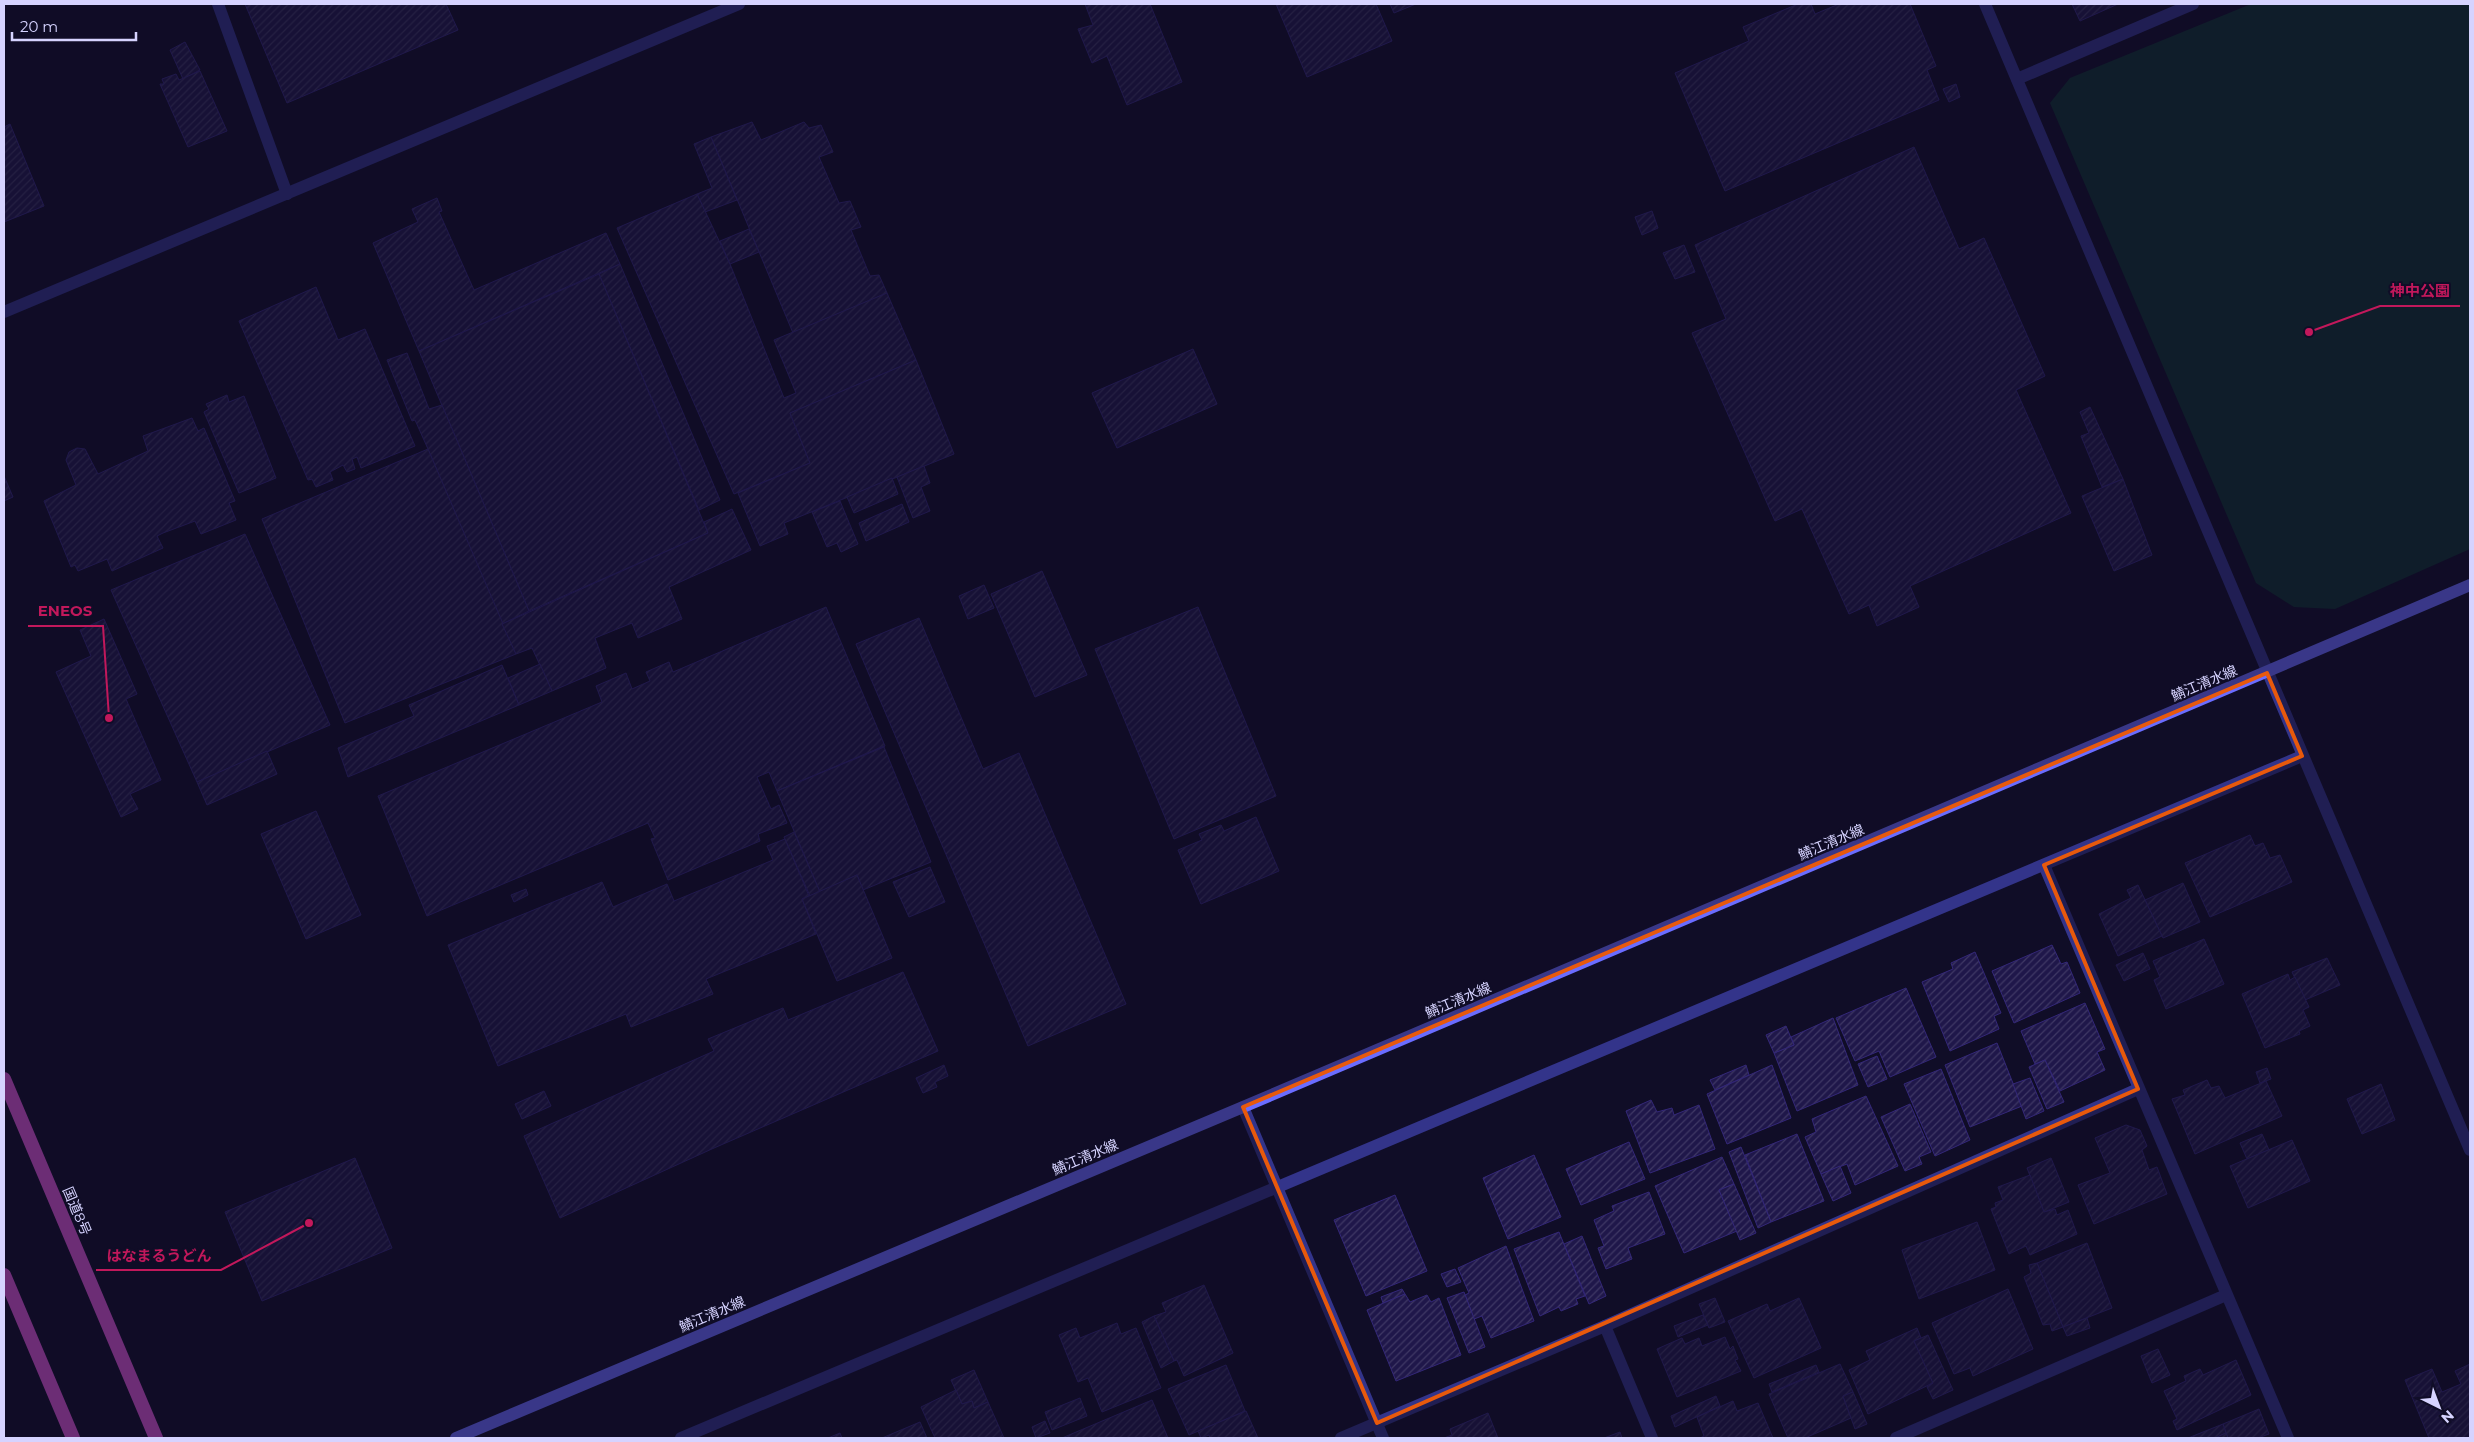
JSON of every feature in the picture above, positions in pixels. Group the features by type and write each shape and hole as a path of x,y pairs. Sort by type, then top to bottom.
{"highway":[{"name":"国道8号","path":"4,1079 156,1438"},
{"path":"4,1274 73,1438"}],"main road":[{"name":"鯖江清水線","path":"456,1438 1243,1107 2470,586"}],"street":[{"path":"218,4 287,194"},
{"path":"4,312 739,4"},
{"path":"1985,4 2266,673 2470,1150"},
{"path":"2017,79 2193,4"},
{"path":"681,1438 2302,756"},
{"path":"2044,865 2288,1438"},
{"path":"1341,1438 1605,1326 2138,1089"},
{"path":"1243,1107 1383,1438"},
{"path":"1896,1438 2226,1295"},
{"path":"1605,1326 1652,1438"}],"highlighted area":[{"path":"2267,673 2302,756 2044,865 2138,1089 1377,1423 1243,1107"}],"green space":[{"path":"2251,4 2470,4 2470,549 2335,609 2294,607 2256,583 2050,103 2070,78"}],"building":[{"path":"245,4 446,4 458,30 287,103"},
{"path":"1085,4 1150,4 1182,82 1127,105 1107,56 1092,63 1078,29 1093,25"},
{"path":"1276,4 1376,4 1392,41 1307,77"},
{"path":"1390,4 1416,4 1394,13"},
{"path":"1798,4 1811,4 1815,14 1839,4 1910,4 1936,66 1927,70 1939,100 1725,191 1675,73 1749,41 1743,27"},
{"path":"2072,4 2118,4 2080,21"},
{"path":"185,42 200,70 183,79 170,50"},
{"path":"200,71 227,131 188,147 160,84 164,84 162,79 176,74 179,80"},
{"path":"1956,84 1960,97 1949,102 1943,89"},
{"path":"752,122 761,140 804,122 809,128 821,125 833,152 819,157 839,203 850,201 861,227 851,230 870,276 879,275 887,293 793,333 711,137"},
{"path":"10,124 44,206 4,222 4,127"},
{"path":"711,137 737,200 705,212 697,194 712,188 694,144"},
{"path":"1914,147 1959,249 1984,238 2045,376 2016,390 2071,513 1910,586 1919,607 1877,626 1869,605 1849,614 1802,509 1775,521 1692,333 1726,319 1695,245"},
{"path":"697,194 730,264 784,398 796,393 774,340 887,293 916,360 790,413 810,463 734,494 617,228"},
{"path":"437,198 442,211 439,212 474,290 606,233 620,264 419,351 373,243 418,222 412,209"},
{"path":"1652,211 1658,228 1642,235 1635,217"},
{"path":"749,229 759,252 730,264 720,241"},
{"path":"1684,245 1695,272 1675,279 1663,253"},
{"path":"620,264 720,500 699,510 599,274"},
{"path":"599,274 708,533 529,611 419,351"},
{"path":"316,287 338,340 365,329 415,446 361,468 357,457 352,459 355,469 347,472 343,465 330,472 333,480 316,487 312,479 308,480 239,321"},
{"path":"1193,349 1217,404 1117,448 1092,393"},
{"path":"407,353 429,409 442,405 529,611 502,624 428,449 415,420 412,421 387,360"},
{"path":"916,360 954,454 784,523 788,534 760,546 738,493 810,463 790,413"},
{"path":"227,395 229,402 244,396 276,478 239,493 204,412 209,409 206,404"},
{"path":"2090,407 2123,479 2102,487 2081,436 2089,433 2080,412"},
{"path":"192,418 198,431 204,428 235,501 229,503 236,520 201,534 195,521 163,533 157,536 163,548 112,571 107,559 78,571 75,565 71,567 44,501 76,485 66,460 69,452 77,448 85,449 98,474 148,451 143,436"},
{"path":"428,449 516,654 345,723 262,519"},
{"path":"924,466 930,483 921,487 930,511 913,518 897,477"},
{"path":"4,476 13,497 4,501"},
{"path":"892,478 898,494 854,513 847,497"},
{"path":"2123,479 2152,555 2114,571 2082,496"},
{"path":"840,501 858,544 841,552 837,543 827,547 812,512"},
{"path":"902,504 909,522 866,541 859,523"},
{"path":"732,509 751,550 669,587 682,619 638,638 632,623 595,638 606,668 552,691 532,648 516,654 502,624 708,533 704,522"},
{"path":"245,534 330,725 197,782 111,590"},
{"path":"1042,571 1087,675 1035,697 991,594"},
{"path":"984,585 994,608 968,619 959,596"},
{"path":"826,607 885,746 777,791 769,772 757,777 771,809 779,805 787,823 758,834 760,841 668,880 651,839 655,838 648,823 427,916 378,796 602,702 596,686 626,673 632,689 650,681 646,672 669,662 673,672"},
{"path":"1198,607 1276,796 1174,839 1095,649"},
{"path":"919,618 983,769 1019,753 1126,1004 1028,1046 856,644"},
{"path":"104,619 137,694 126,699 161,780 130,794 138,809 121,817 56,672 91,656 80,630"},
{"path":"540,664 552,691 519,705 508,678"},
{"path":"502,665 519,705 348,777 338,748 414,716 409,705"},
{"path":"884,746 884,747 777,791"},
{"path":"884,747 931,862 863,890 857,875 820,892 777,791"},
{"path":"267,751 277,774 207,805 197,782"},
{"path":"316,811 361,915 306,939 261,834"},
{"path":"1256,817 1279,871 1201,904 1178,850 1202,840 1199,834 1221,825 1224,831"},
{"path":"794,832 820,892 810,896 784,837"},
{"path":"2250,835 2255,846 2263,843 2270,858 2280,855 2292,882 2210,917 2185,863"},
{"path":"785,839 809,896 802,899 816,934 706,979 713,994 631,1027 626,1014 498,1066 448,945 602,882 613,907 667,884 674,901 773,860 767,846"},
{"path":"930,867 945,902 909,917 893,882"},
{"path":"857,875 892,958 837,981 802,899"},
{"path":"2183,883 2200,922 2163,938 2145,900"},
{"path":"2138,885 2162,936 2118,956 2099,914 2131,898 2127,890"},
{"path":"526,889 528,895 514,902 511,895"},
{"path":"2204,939 2224,984 2166,1009 2154,980 2160,977 2153,961"},
{"path":"2052,945 2061,964 2067,962 2080,993 2014,1023 1992,971"},
{"path":"1975,952 2001,1013 1994,1016 1999,1029 1950,1051 1922,982 1953,969 1951,963"},
{"path":"2143,953 2150,969 2124,981 2116,965"},
{"path":"2327,958 2340,985 2305,1000 2292,972"},
{"path":"903,972 938,1051 714,1148 560,1218 524,1136 714,1051 708,1039 783,1008 788,1020"},
{"path":"2288,974 2290,980 2295,977 2309,1007 2303,1010 2310,1026 2299,1031 2300,1034 2265,1048 2242,994"},
{"path":"1906,988 1936,1057 1890,1077 1879,1051 1855,1061 1836,1018"},
{"path":"2085,1003 2105,1049 2097,1052 2105,1070 2060,1091 2045,1060 2035,1064 2021,1031"},
{"path":"1833,1018 1858,1085 1797,1111 1774,1053 1794,1045 1791,1037"},
{"path":"1786,1026 1794,1045 1774,1053 1766,1035"},
{"path":"1997,1043 2022,1106 1970,1127 1945,1065"},
{"path":"1877,1056 1887,1079 1868,1087 1858,1064"},
{"path":"2045,1060 2064,1102 2047,1109 2029,1067"},
{"path":"944,1065 948,1076 935,1082 937,1087 923,1093 916,1078"},
{"path":"1746,1065 1749,1075 1715,1090 1710,1080"},
{"path":"1772,1065 1791,1118 1727,1144 1707,1094"},
{"path":"2267,1068 2271,1079 2260,1083 2256,1072"},
{"path":"1941,1069 1970,1140 1935,1156 1904,1084"},
{"path":"2030,1078 2044,1111 2026,1119 2013,1084"},
{"path":"2207,1080 2211,1088 2219,1086 2225,1098 2266,1081 2282,1116 2195,1154 2172,1099 2185,1095 2183,1090"},
{"path":"2381,1084 2395,1120 2362,1134 2347,1099"},
{"path":"544,1091 551,1106 522,1119 515,1104"},
{"path":"1866,1096 1898,1166 1855,1185 1847,1164 1821,1174 1805,1137 1816,1132 1812,1119"},
{"path":"1651,1100 1657,1112 1672,1108 1674,1115 1699,1105 1715,1149 1650,1173 1626,1111"},
{"path":"1910,1104 1931,1152 1919,1157 1922,1164 1905,1171 1881,1117"},
{"path":"2126,1125 2140,1130 2147,1146 2142,1150 2149,1170 2157,1167 2167,1194 2094,1224 2078,1185 2110,1173 2095,1138"},
{"path":"1797,1134 1824,1201 1771,1222 1745,1155"},
{"path":"2262,1134 2269,1150 2247,1159 2240,1143"},
{"path":"2292,1140 2310,1181 2248,1208 2230,1166"},
{"path":"1629,1142 1645,1179 1581,1205 1566,1169"},
{"path":"1741,1147 1771,1222 1758,1228 1729,1152"},
{"path":"1534,1155 1561,1217 1508,1239 1483,1178"},
{"path":"1722,1157 1734,1184 1719,1190 1737,1231 1684,1253 1655,1186"},
{"path":"355,1158 392,1248 262,1301 225,1212"},
{"path":"2051,1158 2069,1202 2044,1212 2027,1168"},
{"path":"1840,1166 1851,1193 1833,1201 1821,1174"},
{"path":"2030,1175 2044,1212 2055,1209 2057,1215 2068,1210 2077,1234 2030,1255 2026,1246 2009,1254 1991,1209 1996,1207 1995,1203 2003,1200 1998,1187"},
{"path":"1734,1184 1756,1233 1740,1240 1719,1190"},
{"path":"1649,1192 1665,1234 1628,1248 1632,1259 1606,1269 1598,1248 1604,1246 1594,1220 1614,1211 1612,1206"},
{"path":"1395,1195 1427,1271 1366,1296 1334,1220"},
{"path":"1977,1222 1995,1270 1919,1299 1902,1250"},
{"path":"1559,1232 1585,1296 1576,1299 1578,1304 1561,1311 1559,1307 1540,1316 1514,1249"},
{"path":"1582,1236 1606,1296 1589,1304 1564,1244"},
{"path":"2087,1243 2112,1308 2063,1327 2037,1263"},
{"path":"1506,1246 1534,1321 1491,1338 1482,1316 1474,1319 1465,1295 1469,1293 1458,1268"},
{"path":"2037,1263 2063,1327 2052,1331 2050,1324 2043,1325 2024,1277 2031,1273 2029,1265"},
{"path":"1455,1269 1461,1282 1447,1287 1441,1274"},
{"path":"1204,1285 1233,1353 1184,1376 1177,1360 1174,1361 1154,1316 1166,1312 1162,1303"},
{"path":"1402,1289 1405,1294 1383,1303 1381,1297"},
{"path":"2008,1289 2033,1349 1973,1376 1970,1368 1954,1374 1932,1323"},
{"path":"1464,1292 1485,1347 1469,1353 1447,1298"},
{"path":"1405,1294 1410,1302 1427,1295 1431,1302 1439,1298 1461,1355 1396,1381 1367,1310"},
{"path":"1715,1298 1725,1322 1709,1328 1699,1304"},
{"path":"1799,1298 1821,1348 1754,1378 1728,1321 1767,1304 1770,1311"},
{"path":"1703,1315 1708,1325 1678,1337 1674,1326"},
{"path":"1154,1316 1174,1361 1161,1368 1142,1322"},
{"path":"2087,1318 2090,1328 2067,1336 2063,1327"},
{"path":"1117,1323 1121,1334 1136,1328 1161,1388 1102,1412 1088,1378 1078,1382 1059,1335 1076,1328 1080,1338"},
{"path":"1917,1328 1921,1338 1914,1341 1933,1383 1868,1414 1849,1370 1870,1360 1866,1351"},
{"path":"1928,1335 1953,1390 1933,1399 1927,1387 1933,1383 1914,1341"},
{"path":"1725,1337 1730,1349 1733,1346 1738,1359 1735,1360 1741,1371 1677,1397 1657,1349 1682,1338 1685,1344 1699,1338 1702,1346"},
{"path":"2158,1349 2170,1375 2152,1383 2141,1356"},
{"path":"2236,1360 2251,1395 2177,1430 2173,1421 2177,1419 2164,1391 2186,1381 2184,1376 2200,1369 2203,1375"},
{"path":"1840,1364 1853,1392 1843,1396 1851,1418 1805,1438 1788,1438 1769,1394"},
{"path":"2470,1364 2470,1438 2429,1438 2405,1380 2432,1369 2442,1392 2461,1384 2455,1371"},
{"path":"1226,1365 1245,1411 1189,1435 1168,1389"},
{"path":"1816,1365 1819,1372 1772,1392 1769,1384"},
{"path":"974,1370 988,1402 974,1408 972,1401 962,1404 951,1380"},
{"path":"956,1390 962,1404 972,1401 974,1408 988,1402 1004,1438 935,1438 921,1407"},
{"path":"1853,1392 1867,1424 1855,1429 1843,1396"},
{"path":"1716,1396 1720,1406 1675,1427 1671,1416"},
{"path":"1080,1398 1087,1416 1052,1430 1045,1412"},
{"path":"1152,1400 1168,1438 1062,1438"},
{"path":"1733,1401 1737,1411 1758,1403 1773,1438 1700,1438 1704,1436 1697,1417"},
{"path":"2259,1409 2269,1434 2258,1438 2228,1438 2223,1424"},
{"path":"1246,1411 1258,1438 1210,1438 1209,1435 1201,1438 1198,1431"},
{"path":"1488,1413 1498,1438 1444,1438 1452,1435 1450,1429"},
{"path":"1045,1421 1050,1433 1036,1438 1032,1427"},
{"path":"920,1422 927,1438 882,1438"},
{"path":"2223,1424 2226,1433 2215,1438 2188,1438"},
{"path":"1620,1432 1622,1438 1604,1438"},
{"path":"840,1433 842,1438 828,1438"},
{"path":"2226,1433 2228,1438 2215,1438"}],"place":[{"name":"神中公園","path":"2309,332"},
{"name":"ENEOS","path":"109,718"},
{"name":"はなまるうどん","path":"309,1223"}]}
